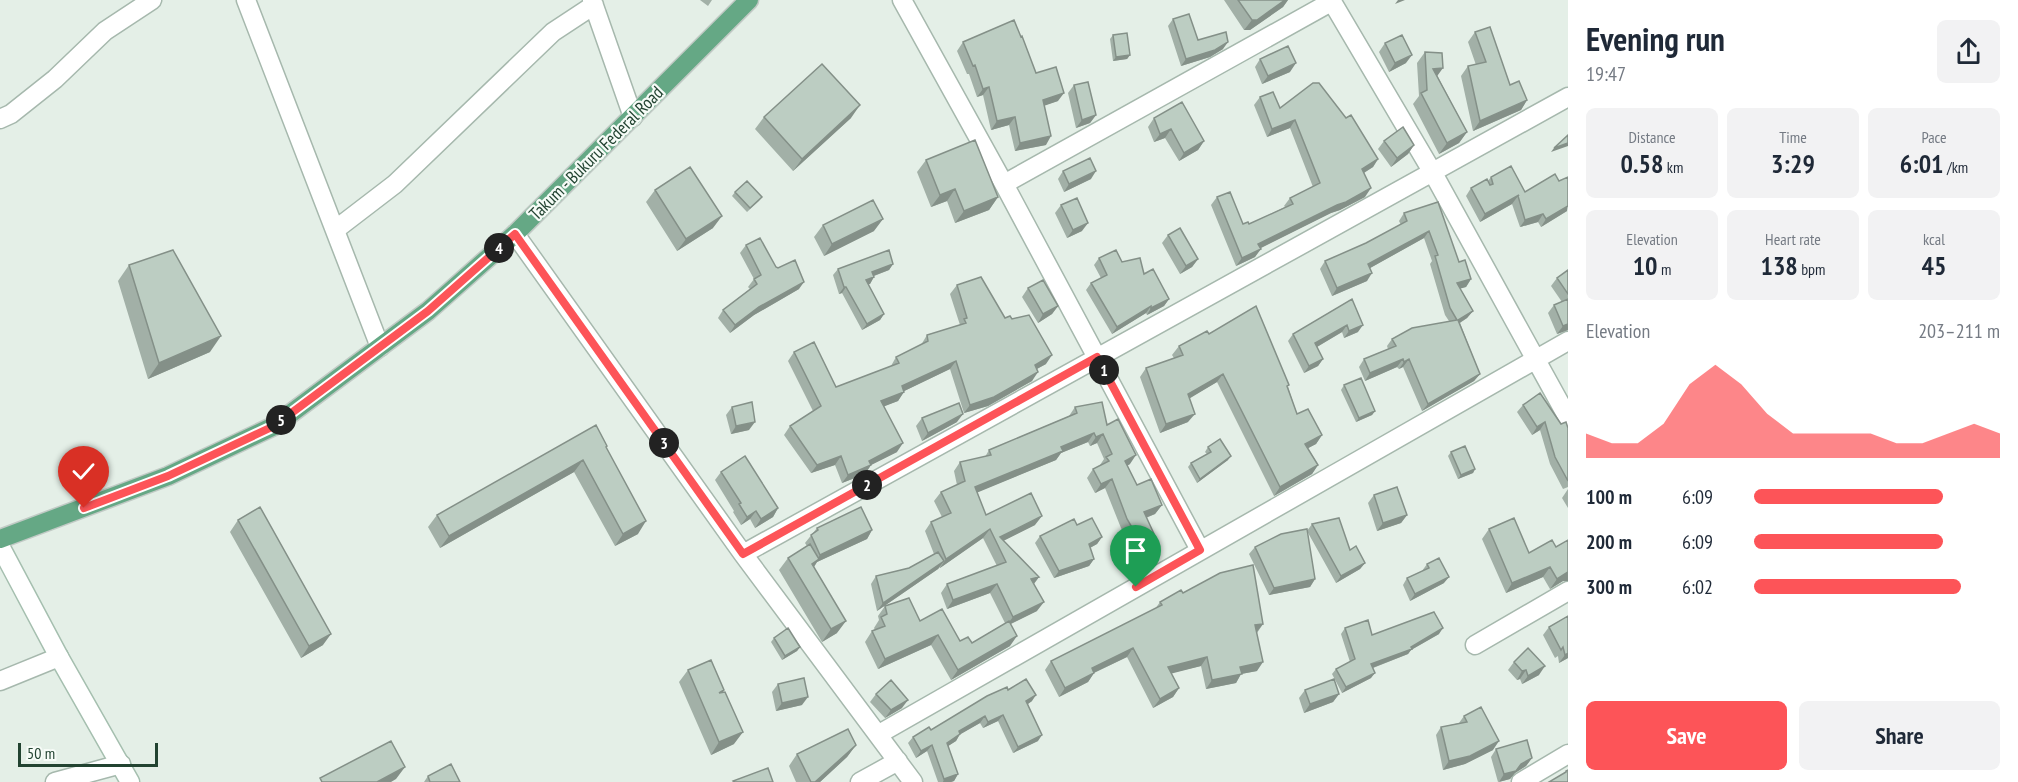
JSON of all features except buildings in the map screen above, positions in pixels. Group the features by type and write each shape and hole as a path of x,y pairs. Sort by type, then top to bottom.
{"main road":[{"name":"Takum - Bukuru Federal Road","path":"0,539 168,476 274,426 428,311 515,234 749,0"}],"street":[{"path":"0,119 11,114 55,79 105,30 152,0"},
{"path":"246,0 380,347"},
{"path":"902,0 1004,184 1200,550"},
{"path":"1004,184 1331,1 1433,173 1568,418"},
{"path":"335,230 395,184 553,32 593,3 633,117"},
{"path":"743,554 1568,97"},
{"path":"515,234 743,554 913,782"},
{"path":"879,734 1568,341"},
{"path":"0,546 59,657 130,782"},
{"path":"1475,645 1568,591"},
{"path":"0,681 59,657"},
{"path":"1521,782 1568,754"},
{"path":"860,782 898,761"},
{"path":"55,782 121,764"}],"route":[{"path":"84,508 168,476 274,426 428,311 515,234 743,554 1097,357 1200,550 1136,587"}]}
